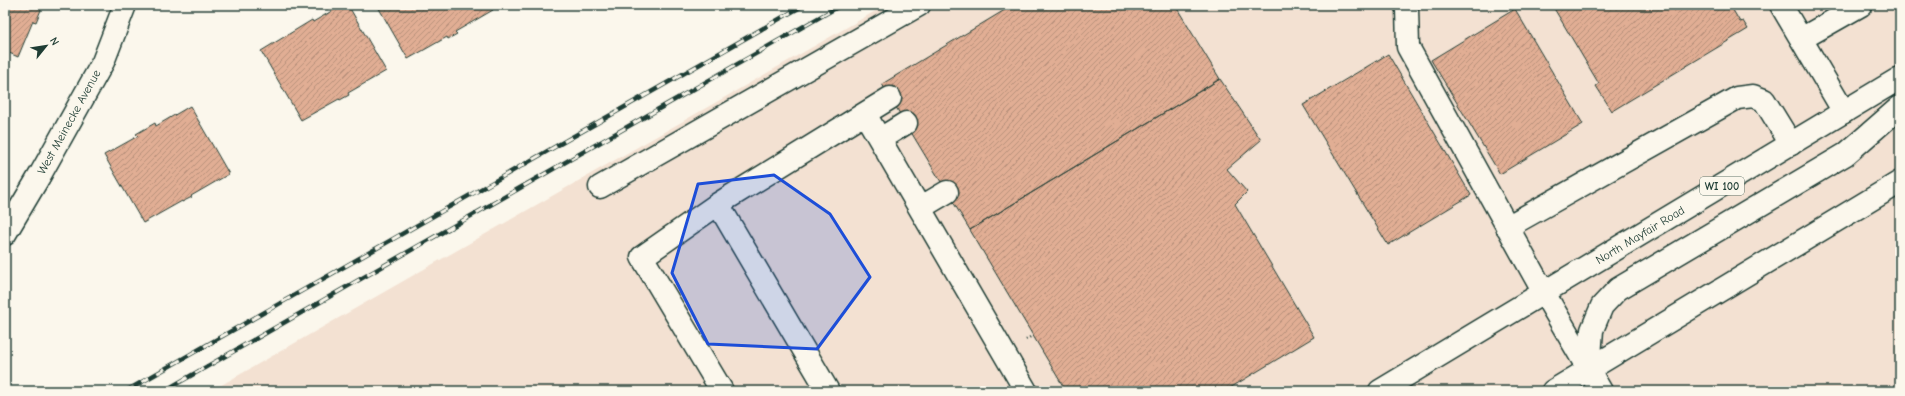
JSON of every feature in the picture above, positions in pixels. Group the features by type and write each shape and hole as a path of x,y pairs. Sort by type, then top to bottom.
{"main road":[{"name":"West Meinecke Avenue","path":"5,234 40,175 103,62 125,5"},
{"path":"600,187 919,5"},
{"path":"1781,5 1844,112"},
{"path":"1801,39 1861,5"},
{"path":"1408,6 1408,47 1544,293 1601,391"},
{"name":"North Mayfair Road","path":"1380,391 1900,78"},
{"path":"1507,227 1738,98 1753,96 1764,100 1791,144"},
{"path":"722,391 642,257 718,204 890,98"},
{"path":"1589,370 1592,330 1602,306 1618,289 1846,154 1900,106"},
{"path":"865,114 1026,391"},
{"path":"880,139 906,123"},
{"path":"1553,391 1900,182"},
{"path":"920,208 947,192"},
{"path":"718,204 828,391"}],"path":[{"path":"1026,340 1033,335"}],"highlighted area":[{"path":"774,175 830,214 870,277 817,349 708,344 672,273 698,184"}],"shaded area":[{"path":"886,5 1900,5 1900,391 211,391"}],"building":[{"path":"5,5 43,5 36,22 33,21 18,57 5,51"},
{"path":"342,5 348,5 386,71 348,93 349,95 301,120 261,51 312,20 313,22"},
{"path":"377,5 490,5 493,10 455,32 457,34 448,39 447,37 408,59"},
{"path":"1013,5 1175,5 1220,79 970,230 882,84"},
{"path":"1552,5 1730,5 1740,22 1743,21 1748,29 1612,111 1596,86 1599,84"},
{"path":"1515,9 1583,124 1500,174 1431,60"},
{"path":"1388,54 1471,195 1388,245 1303,105"},
{"path":"1220,79 1261,140 1227,169 1247,192 1235,204 1314,337 1225,391 1066,391 970,230"},
{"path":"190,106 229,174 191,196 192,197 143,223 104,155 138,136 136,134 155,123 156,126"}],"railway":[{"path":"126,391 804,5"},
{"path":"164,391 841,5"}]}
